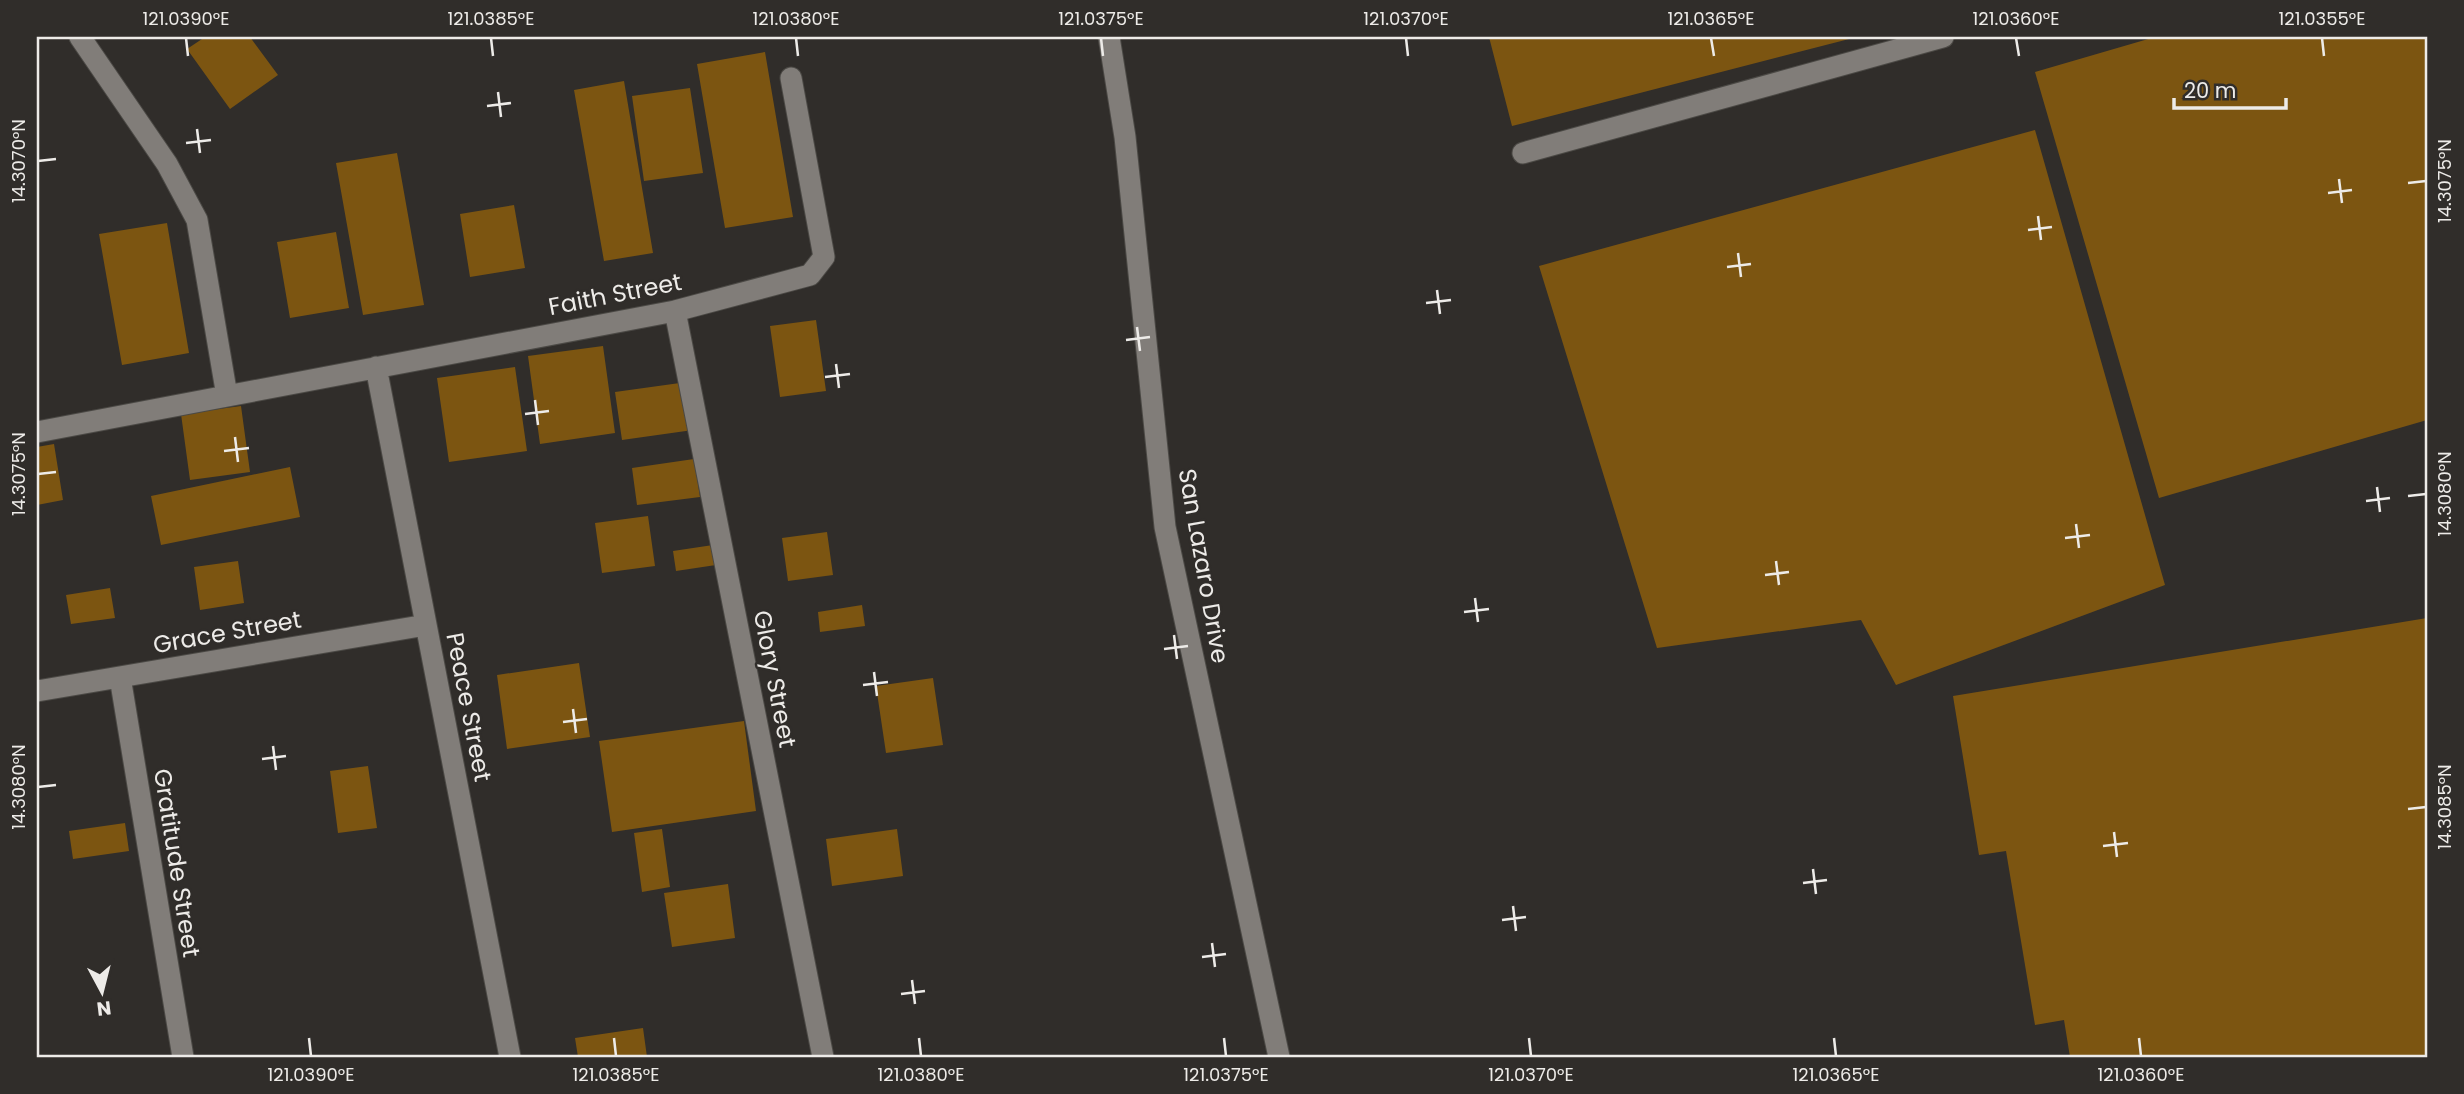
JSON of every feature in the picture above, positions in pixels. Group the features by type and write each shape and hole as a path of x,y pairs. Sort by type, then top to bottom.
{"street":[{"path":"80,37 167,164 197,220 227,396"},
{"name":"San Lazaro Drive","path":"1109,37 1125,137 1166,527 1279,1057"},
{"path":"1523,153 1943,37"},
{"name":"Faith Street","path":"37,432 675,311 810,275 824,257 791,78"},
{"name":"Glory Street","path":"675,311 823,1057"},
{"name":"Peace Street","path":"376,367 510,1057"},
{"name":"Grace Street","path":"37,691 426,625"},
{"name":"Gratitude Street","path":"120,677 176,1055"}],"building":[{"path":"205,37 250,37 278,75 230,109 187,49"},
{"path":"1489,37 1853,37 1853,38 1512,126"},
{"path":"2155,37 2427,37 2427,420 2159,498 2035,72"},
{"path":"765,52 793,217 725,228 697,64"},
{"path":"624,81 653,253 604,261 574,90"},
{"path":"690,88 703,173 644,181 632,96"},
{"path":"2035,130 2165,585 1896,685 1861,620 1657,648 1539,266"},
{"path":"397,153 424,305 363,315 336,163"},
{"path":"514,205 525,268 470,277 460,214"},
{"path":"167,223 189,353 122,365 99,234"},
{"path":"336,232 349,308 290,318 277,242"},
{"path":"816,320 826,391 780,397 770,326"},
{"path":"603,346 615,433 540,444 528,356"},
{"path":"515,367 527,451 449,462 437,378"},
{"path":"687,382 693,430 622,440 615,392"},
{"path":"241,406 250,472 190,480 181,414"},
{"path":"54,444 63,500 37,505 37,447"},
{"path":"694,459 700,497 637,505 632,468"},
{"path":"290,467 300,517 161,545 151,496"},
{"path":"648,516 655,566 602,573 595,523"},
{"path":"827,532 833,575 788,581 782,538"},
{"path":"713,545 716,565 676,571 673,551"},
{"path":"238,561 244,603 200,610 194,567"},
{"path":"110,588 115,618 71,624 66,595"},
{"path":"862,605 865,626 820,632 818,612"},
{"path":"2427,618 2427,1057 2070,1057 2064,1020 2035,1025 2006,851 1979,855 1953,696"},
{"path":"579,663 590,737 507,749 497,675"},
{"path":"933,678 943,745 886,753 876,686"},
{"path":"744,721 756,811 612,832 599,741"},
{"path":"368,766 377,828 338,833 330,771"},
{"path":"125,823 129,851 73,859 69,831"},
{"path":"662,829 670,887 642,892 634,833"},
{"path":"897,829 903,876 832,886 826,839"},
{"path":"728,884 735,938 672,947 664,893"},
{"path":"643,1028 647,1057 578,1057 575,1038"}]}
